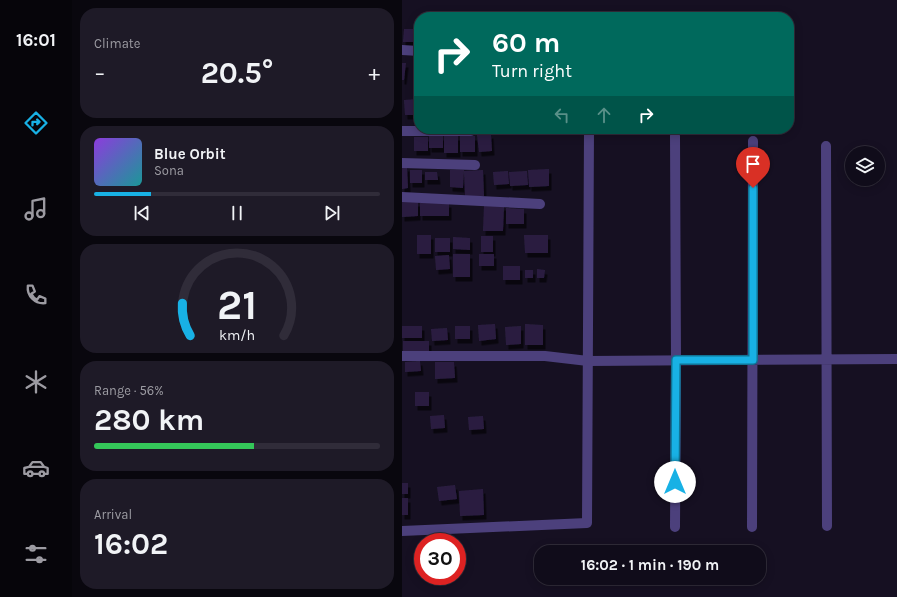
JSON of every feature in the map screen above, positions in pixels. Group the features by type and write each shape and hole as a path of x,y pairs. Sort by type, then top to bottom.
{"street":[{"path":"402,50 414,51"},
{"path":"402,132 414,132"},
{"path":"402,531 587,523 589,134"},
{"path":"674,136 676,360 675,527"},
{"path":"752,527 753,141"},
{"path":"826,146 827,526"},
{"path":"402,163 475,165"},
{"path":"402,197 540,204"},
{"path":"402,356 545,356 588,361 897,358"}],"building":[{"path":"404,29 414,29 414,42 403,42"},
{"path":"402,63 406,63 404,80 402,80"},
{"path":"414,99 414,115 405,115 404,100"},
{"path":"491,134 492,151 479,152 477,135"},
{"path":"429,136 443,136 443,148 429,148"},
{"path":"444,136 458,136 458,153 444,153"},
{"path":"460,136 475,136 475,152 460,152"},
{"path":"414,137 428,137 428,151 414,151"},
{"path":"402,167 407,167 408,188 402,189"},
{"path":"549,169 549,186 529,187 528,170"},
{"path":"410,170 422,170 422,183 410,183"},
{"path":"450,170 464,170 463,188 450,187"},
{"path":"483,170 484,196 465,196 464,171"},
{"path":"508,171 509,184 494,185 493,172"},
{"path":"527,171 528,185 510,186 509,172"},
{"path":"425,172 437,172 438,180 425,180"},
{"path":"402,202 418,202 418,216 402,217"},
{"path":"420,203 449,203 449,216 420,216"},
{"path":"484,205 504,206 503,231 483,231"},
{"path":"506,208 524,209 524,224 506,224"},
{"path":"417,235 431,235 431,254 417,254"},
{"path":"524,235 548,235 548,253 525,253"},
{"path":"481,236 493,236 493,252 481,252"},
{"path":"453,237 470,238 470,250 453,249"},
{"path":"435,238 450,238 450,252 435,252"},
{"path":"453,254 470,254 470,277 453,277"},
{"path":"479,254 494,254 494,266 479,266"},
{"path":"449,255 450,269 436,270 435,256"},
{"path":"503,266 520,266 520,280 503,280"},
{"path":"537,269 545,270 544,278 537,278"},
{"path":"525,270 533,270 533,278 525,278"},
{"path":"495,324 496,339 479,341 478,325"},
{"path":"525,324 543,325 543,345 525,345"},
{"path":"402,326 422,326 422,338 402,338"},
{"path":"455,326 470,326 470,339 455,339"},
{"path":"521,326 521,344 506,345 505,327"},
{"path":"447,328 448,340 432,341 431,329"},
{"path":"403,341 429,341 429,353 403,352"},
{"path":"420,361 421,371 405,372 405,362"},
{"path":"435,362 454,362 455,378 435,379"},
{"path":"415,392 429,392 429,406 415,406"},
{"path":"444,415 445,428 431,429 430,416"},
{"path":"483,416 484,429 469,430 468,417"},
{"path":"402,483 408,483 408,494 402,494"},
{"path":"455,485 457,499 439,501 437,487"},
{"path":"483,489 484,515 460,516 459,491"},
{"path":"402,498 408,498 408,515 402,515"}],"route":[{"path":"675,482 676,360 753,360 753,188"}]}
